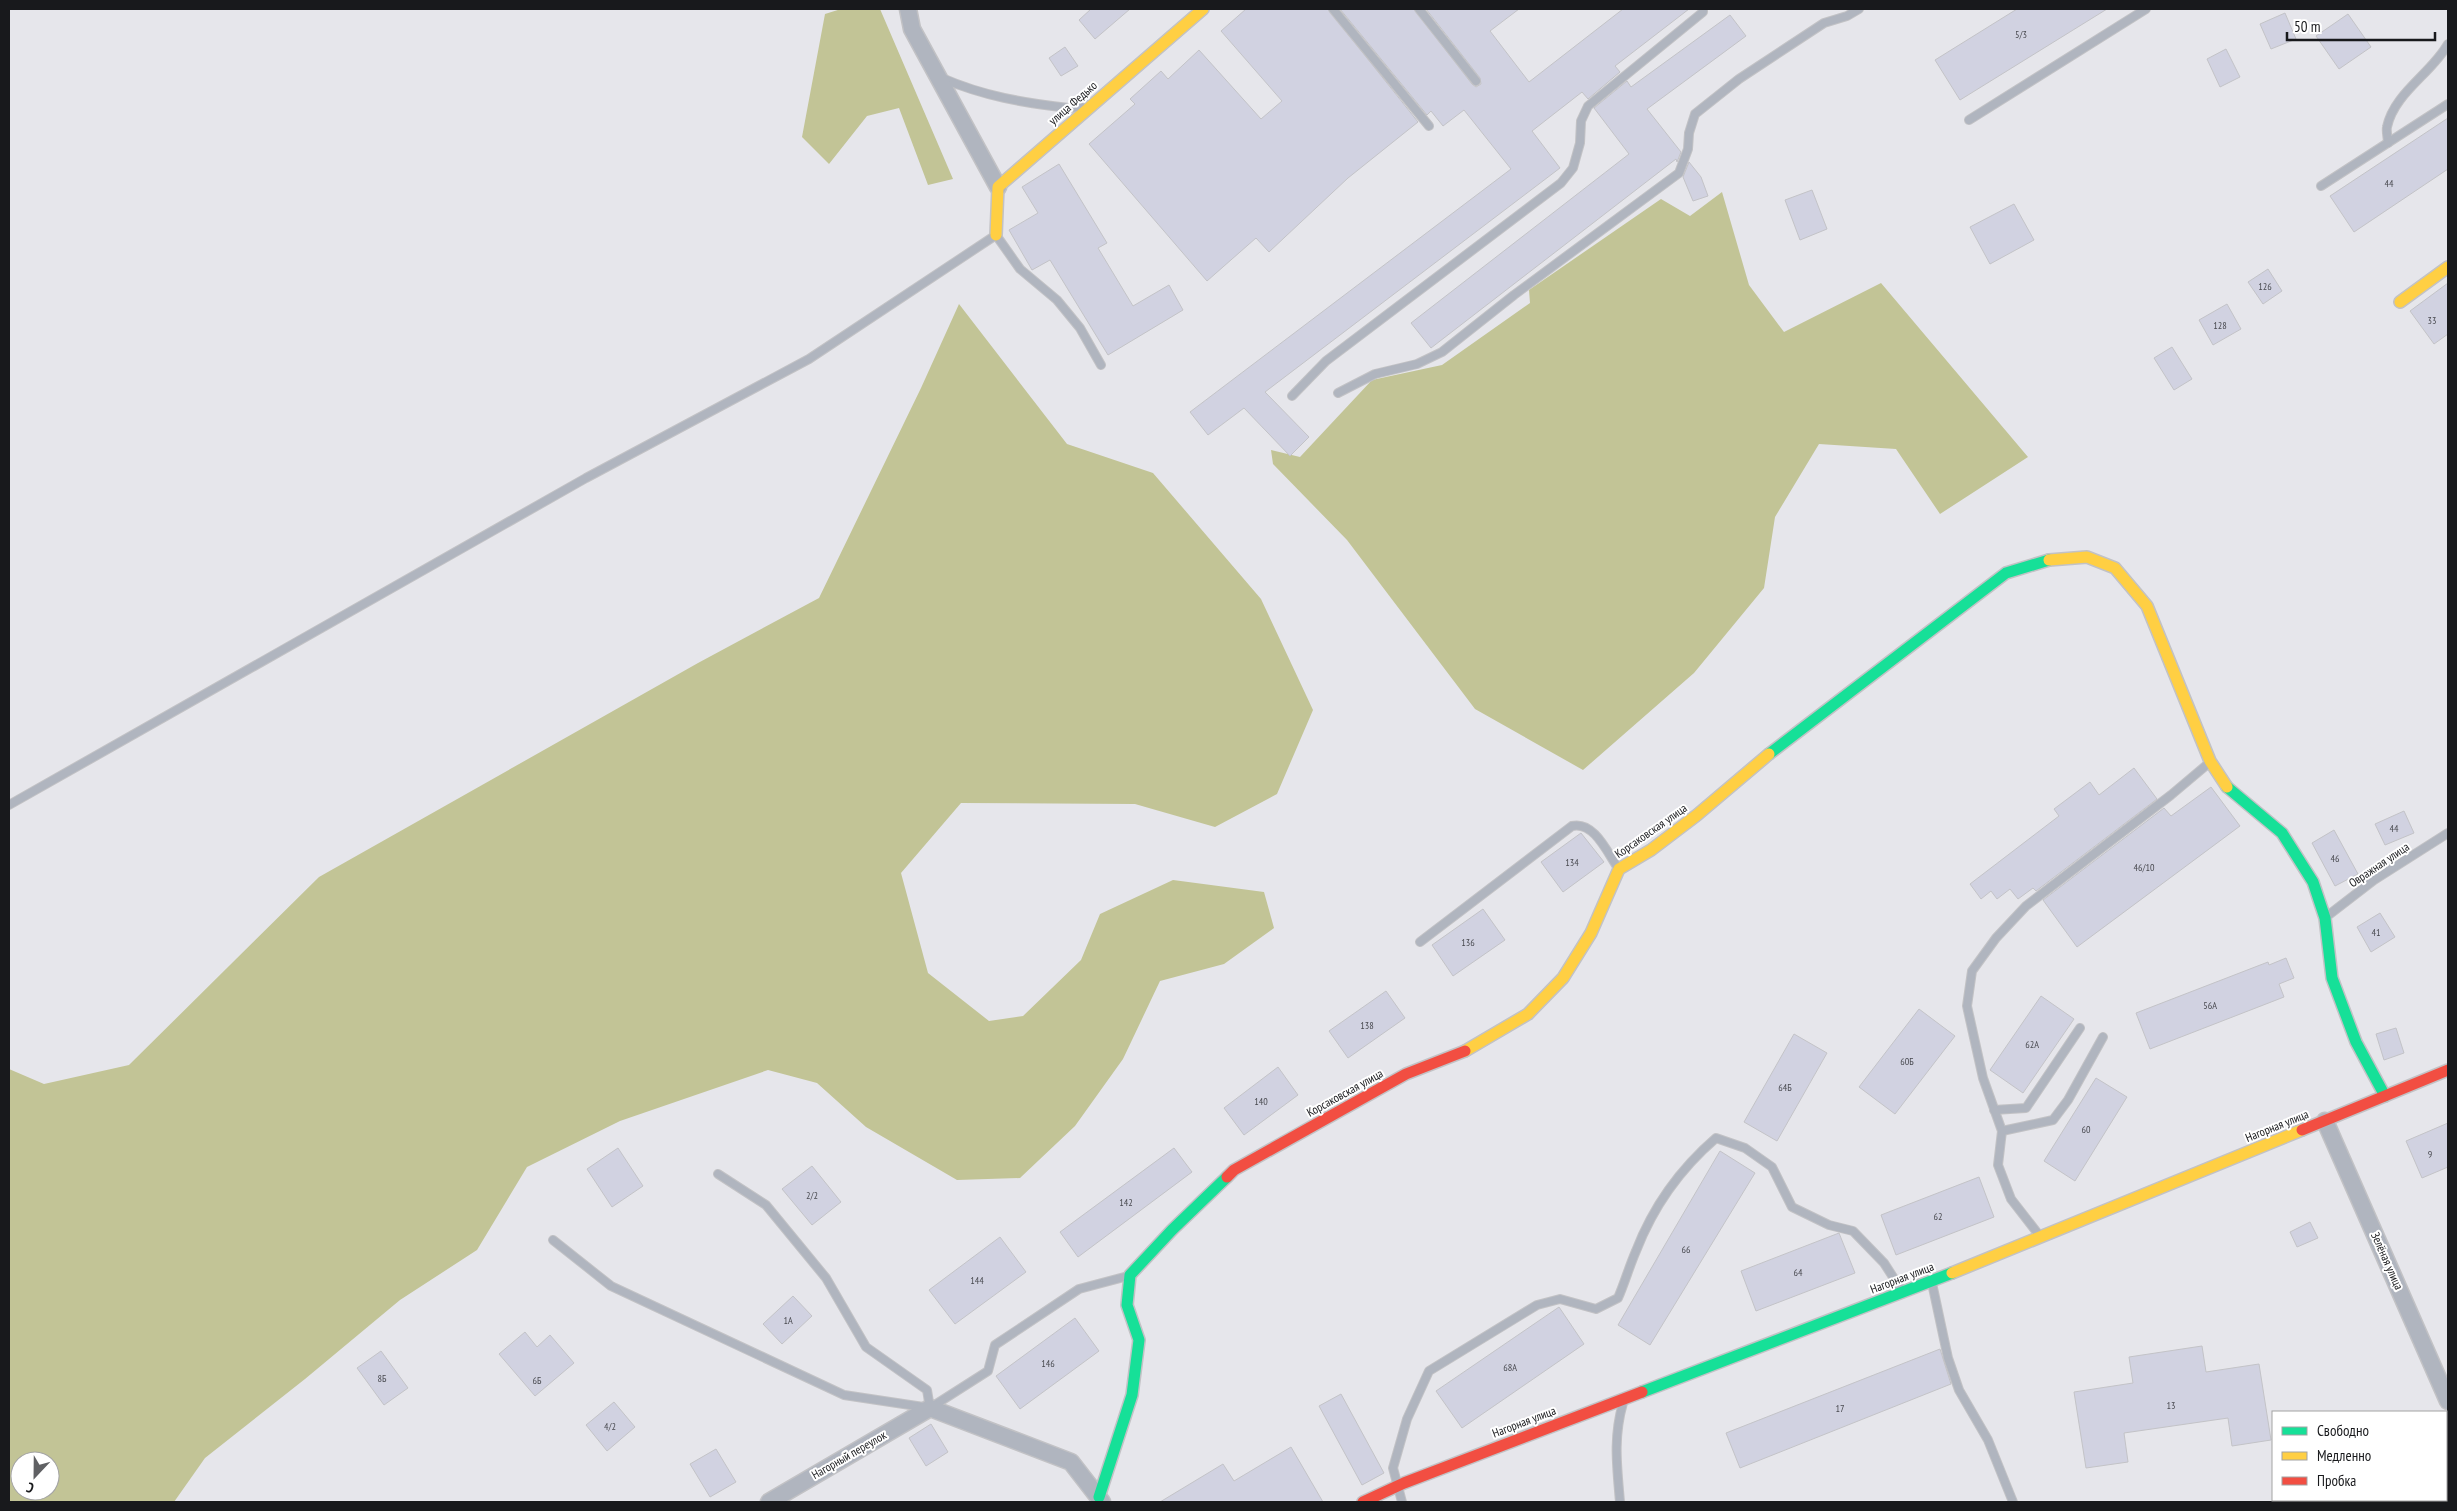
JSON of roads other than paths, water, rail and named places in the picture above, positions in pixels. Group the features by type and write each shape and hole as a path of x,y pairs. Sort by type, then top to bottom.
{"street":[{"path":"908,9 912,29 998,187 996,235"},
{"name":"улица Федько","path":"998,187 1203,9"},
{"path":"2400,302 2448,267"},
{"name":"Корсаковская улица","path":"1130,1275 1172,1230 1234,1170 1406,1074 1467,1050 1528,1014 1563,978 1592,933 1609,888 1619,869 1651,850 1689,821 1793,734 2006,573 2042,561 2087,557 2115,568 2147,606 2210,761"},
{"path":"2210,761 2224,784 2282,833 2314,882 2325,918 2332,978 2356,1042 2385,1096"},
{"name":"Нагорная улица","path":"1363,1502 1396,1486 1903,1293 2448,1070"},
{"name":"Зелёная улица","path":"2325,1121 2448,1401"},
{"path":"1101,1500 1132,1395 1139,1340 1128,1305 1130,1275"},
{"path":"930,1408 1071,1462 1101,1500"},
{"name":"Нагорный переулок","path":"769,1502 930,1408"}],"lane":[{"path":"1334,9 1429,126"},
{"path":"1419,9 1476,81"},
{"path":"1292,396 1326,361 1486,242 1561,183 1573,168 1580,143 1581,121 1588,106 1703,12 1703,9"},
{"path":"1338,393 1375,374 1417,364 1442,352 1514,295 1679,173 1684,164 1689,134 1695,114 1739,79 1824,23 1847,16 1859,9"},
{"path":"1969,120 2146,9"},
{"path":"2388,142 2387,128 2396,106 2442,55 2448,44"},
{"path":"938,76 968,89 999,98 1069,108 1090,107"},
{"path":"2321,186 2448,104"},
{"path":"9,805 586,478 809,360 996,235 1020,269 1057,300 1080,328 1101,365"},
{"path":"2040,1237 2011,1199 1998,1165 2002,1132 1982,1078 1967,1006 1972,971 1996,938 2026,906 2172,795 2210,761"},
{"path":"1420,942 1572,826 1580,824 1589,828 1619,869"},
{"name":"Овражная улица","path":"2325,918 2374,880 2448,833"},
{"path":"1994,1110 2026,1108 2080,1028"},
{"path":"2002,1132 2053,1120 2068,1100 2103,1037"},
{"path":"1402,1502 1396,1486 1393,1468 1407,1419 1429,1371 1537,1305 1560,1299 1596,1309 1618,1298 1636,1251 1660,1200 1698,1154 1716,1138 1745,1148 1772,1167 1792,1207 1829,1225 1853,1231 1884,1263 1903,1293"},
{"path":"718,1174 766,1206 826,1278 866,1347 927,1390 930,1408"},
{"path":"553,1240 610,1286 844,1395 930,1408 988,1371 995,1345 1079,1289 1130,1275"},
{"path":"1932,1281 1948,1358 1959,1390 1988,1440 2013,1502"},
{"path":"1620,1502 1615,1447 1618,1421 1624,1399"}]}
